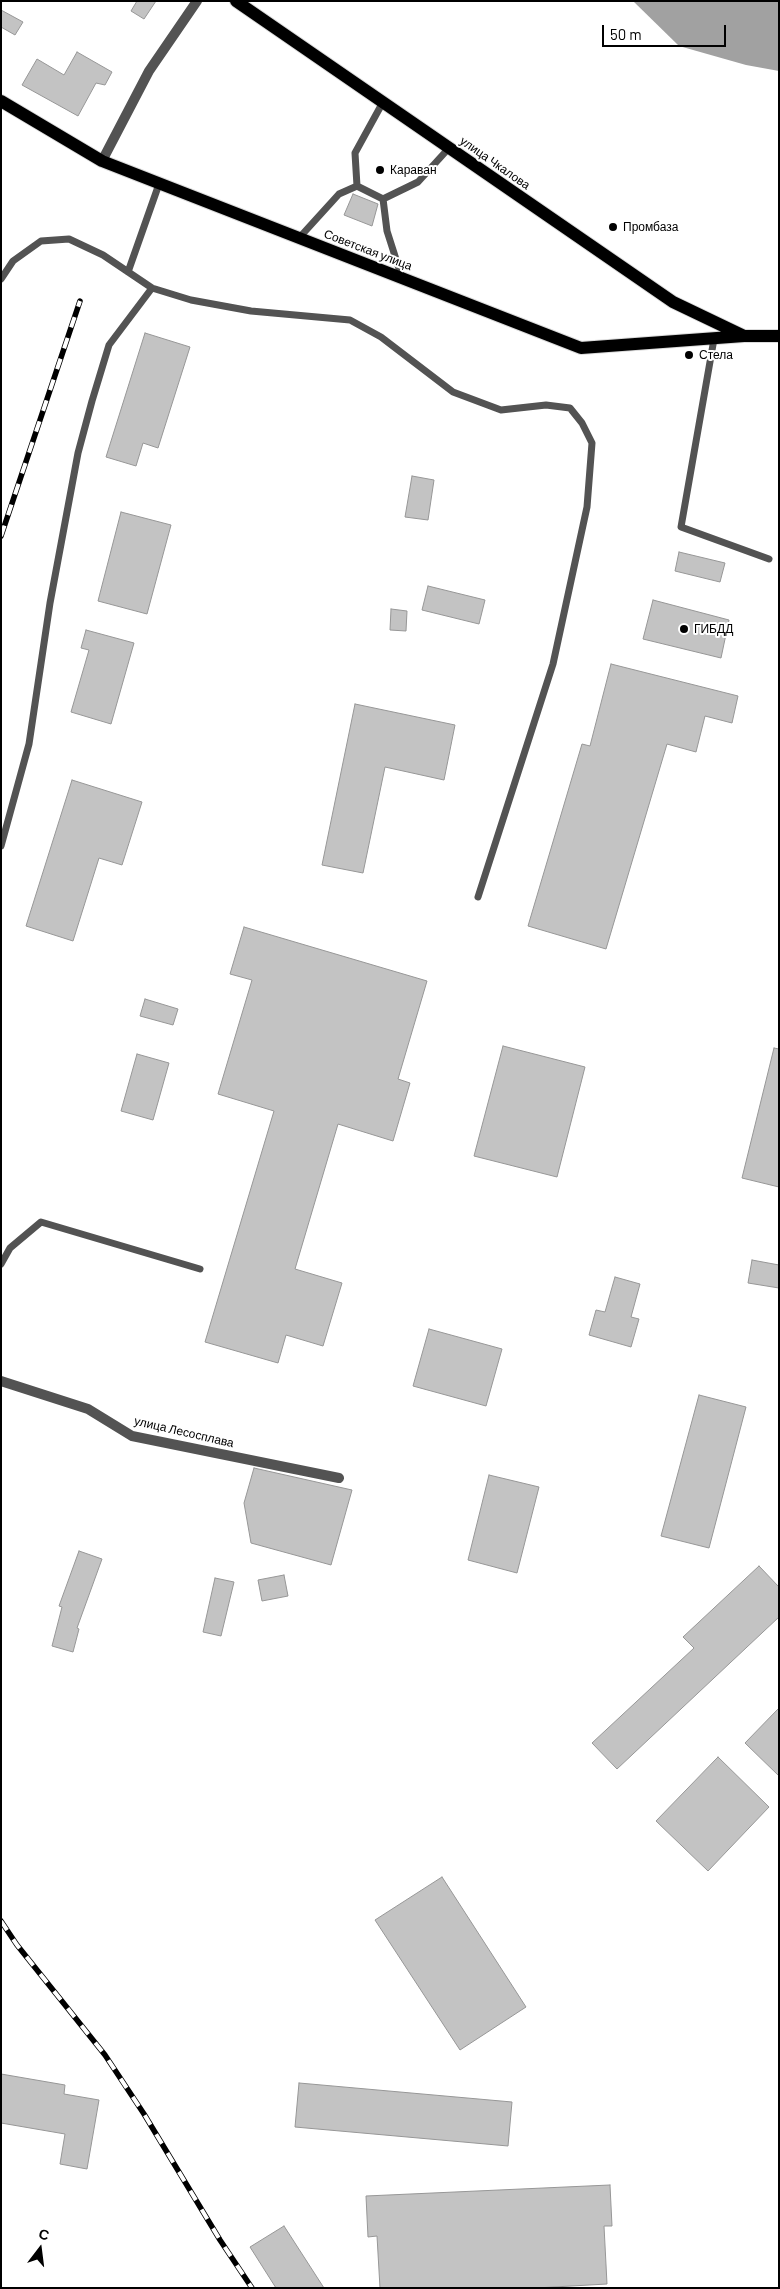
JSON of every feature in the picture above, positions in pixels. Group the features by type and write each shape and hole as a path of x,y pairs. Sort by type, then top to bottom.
{"main road":[{"name":"улица Чкалова","path":"236,1 673,302 744,336"},
{"name":"Советская улица","path":"1,101 102,162 582,348 744,336 779,336"}],"street":[{"path":"102,162 149,71 197,1"},
{"name":"улица Лесосплава","path":"1,1380 88,1409 132,1436 340,1478"}],"lane":[{"path":"357,186 355,153 383,102"},
{"path":"383,199 418,182 449,148"},
{"path":"128,272 159,184"},
{"path":"357,186 383,199"},
{"path":"299,238 339,194 357,186"},
{"path":"383,199 387,231 403,279"},
{"path":"1,278 13,261 41,241 69,239 103,255 152,288 191,300 251,311 350,320 381,337 453,392 501,410 546,405 570,408 582,423 592,444 587,507 553,664 478,897"},
{"path":"1,846 28,744 52,593 78,453 109,345 152,288"},
{"path":"714,339 681,527 770,559"},
{"path":"1,1264 10,1248 41,1222 200,1269"}],"shaded area":[{"path":"633,1 779,1 779,71 746,65 679,46"}],"building":[{"path":"137,1 156,1 144,19 131,11"},
{"path":"1,10 23,22 15,35 1,27"},
{"path":"77,52 112,72 105,85 96,83 78,116 22,85 37,59 64,75"},
{"path":"353,194 378,204 372,226 344,215"},
{"path":"145,333 190,347 158,448 143,443 136,466 106,457"},
{"path":"412,476 434,480 428,520 405,517"},
{"path":"121,512 171,525 147,614 98,601"},
{"path":"679,552 725,563 720,582 675,571"},
{"path":"428,586 485,600 479,624 422,610"},
{"path":"653,600 729,620 721,658 643,639"},
{"path":"391,609 407,611 406,631 390,630"},
{"path":"86,630 134,643 111,724 71,712 89,650 81,648"},
{"path":"611,664 738,696 732,723 705,716 696,752 667,744 606,949 528,926 582,744 590,746"},
{"path":"355,704 455,725 444,780 385,767 363,873 322,865"},
{"path":"72,780 142,802 122,865 99,858 73,941 26,926"},
{"path":"244,927 427,981 398,1079 410,1083 393,1141 338,1124 295,1269 342,1283 323,1346 286,1335 278,1363 205,1342 274,1111 218,1094 252,980 230,974"},
{"path":"145,999 178,1009 173,1025 140,1016"},
{"path":"503,1046 585,1067 557,1177 474,1156"},
{"path":"774,1048 779,1049 779,1187 742,1178"},
{"path":"137,1054 169,1063 153,1120 121,1111"},
{"path":"752,1260 779,1265 779,1288 748,1283"},
{"path":"615,1277 640,1284 631,1317 639,1319 631,1347 589,1335 596,1310 605,1312"},
{"path":"429,1329 502,1349 486,1406 413,1386"},
{"path":"699,1395 746,1407 709,1548 661,1536"},
{"path":"254,1468 352,1490 331,1565 251,1543 244,1503"},
{"path":"489,1475 539,1487 517,1573 468,1560"},
{"path":"79,1551 102,1559 77,1628 79,1629 73,1652 52,1646 62,1607 59,1606"},
{"path":"759,1566 779,1587 779,1617 617,1769 592,1743 694,1648 683,1637"},
{"path":"284,1575 288,1596 262,1601 258,1580"},
{"path":"215,1578 234,1582 221,1636 203,1632"},
{"path":"779,1708 779,1776 745,1743"},
{"path":"718,1757 769,1807 708,1871 656,1821"},
{"path":"442,1877 526,2007 460,2050 375,1920"},
{"path":"1,2074 65,2085 64,2094 99,2100 87,2169 60,2164 65,2134 1,2123"},
{"path":"299,2083 512,2102 508,2146 295,2127"},
{"path":"610,2185 612,2226 604,2226 607,2284 536,2288 380,2288 377,2236 368,2237 366,2196"},
{"path":"284,2226 324,2288 276,2288 250,2247"}],"railway":[{"path":"1,536 80,301"},
{"path":"1,1921 17,1945 105,2055 144,2114 220,2240 252,2288"}],"place":[{"name":"Караван","path":"380,170"},
{"name":"Промбаза","path":"613,227"},
{"name":"Стела","path":"689,355"},
{"name":"ГИБДД","path":"684,629"}]}
